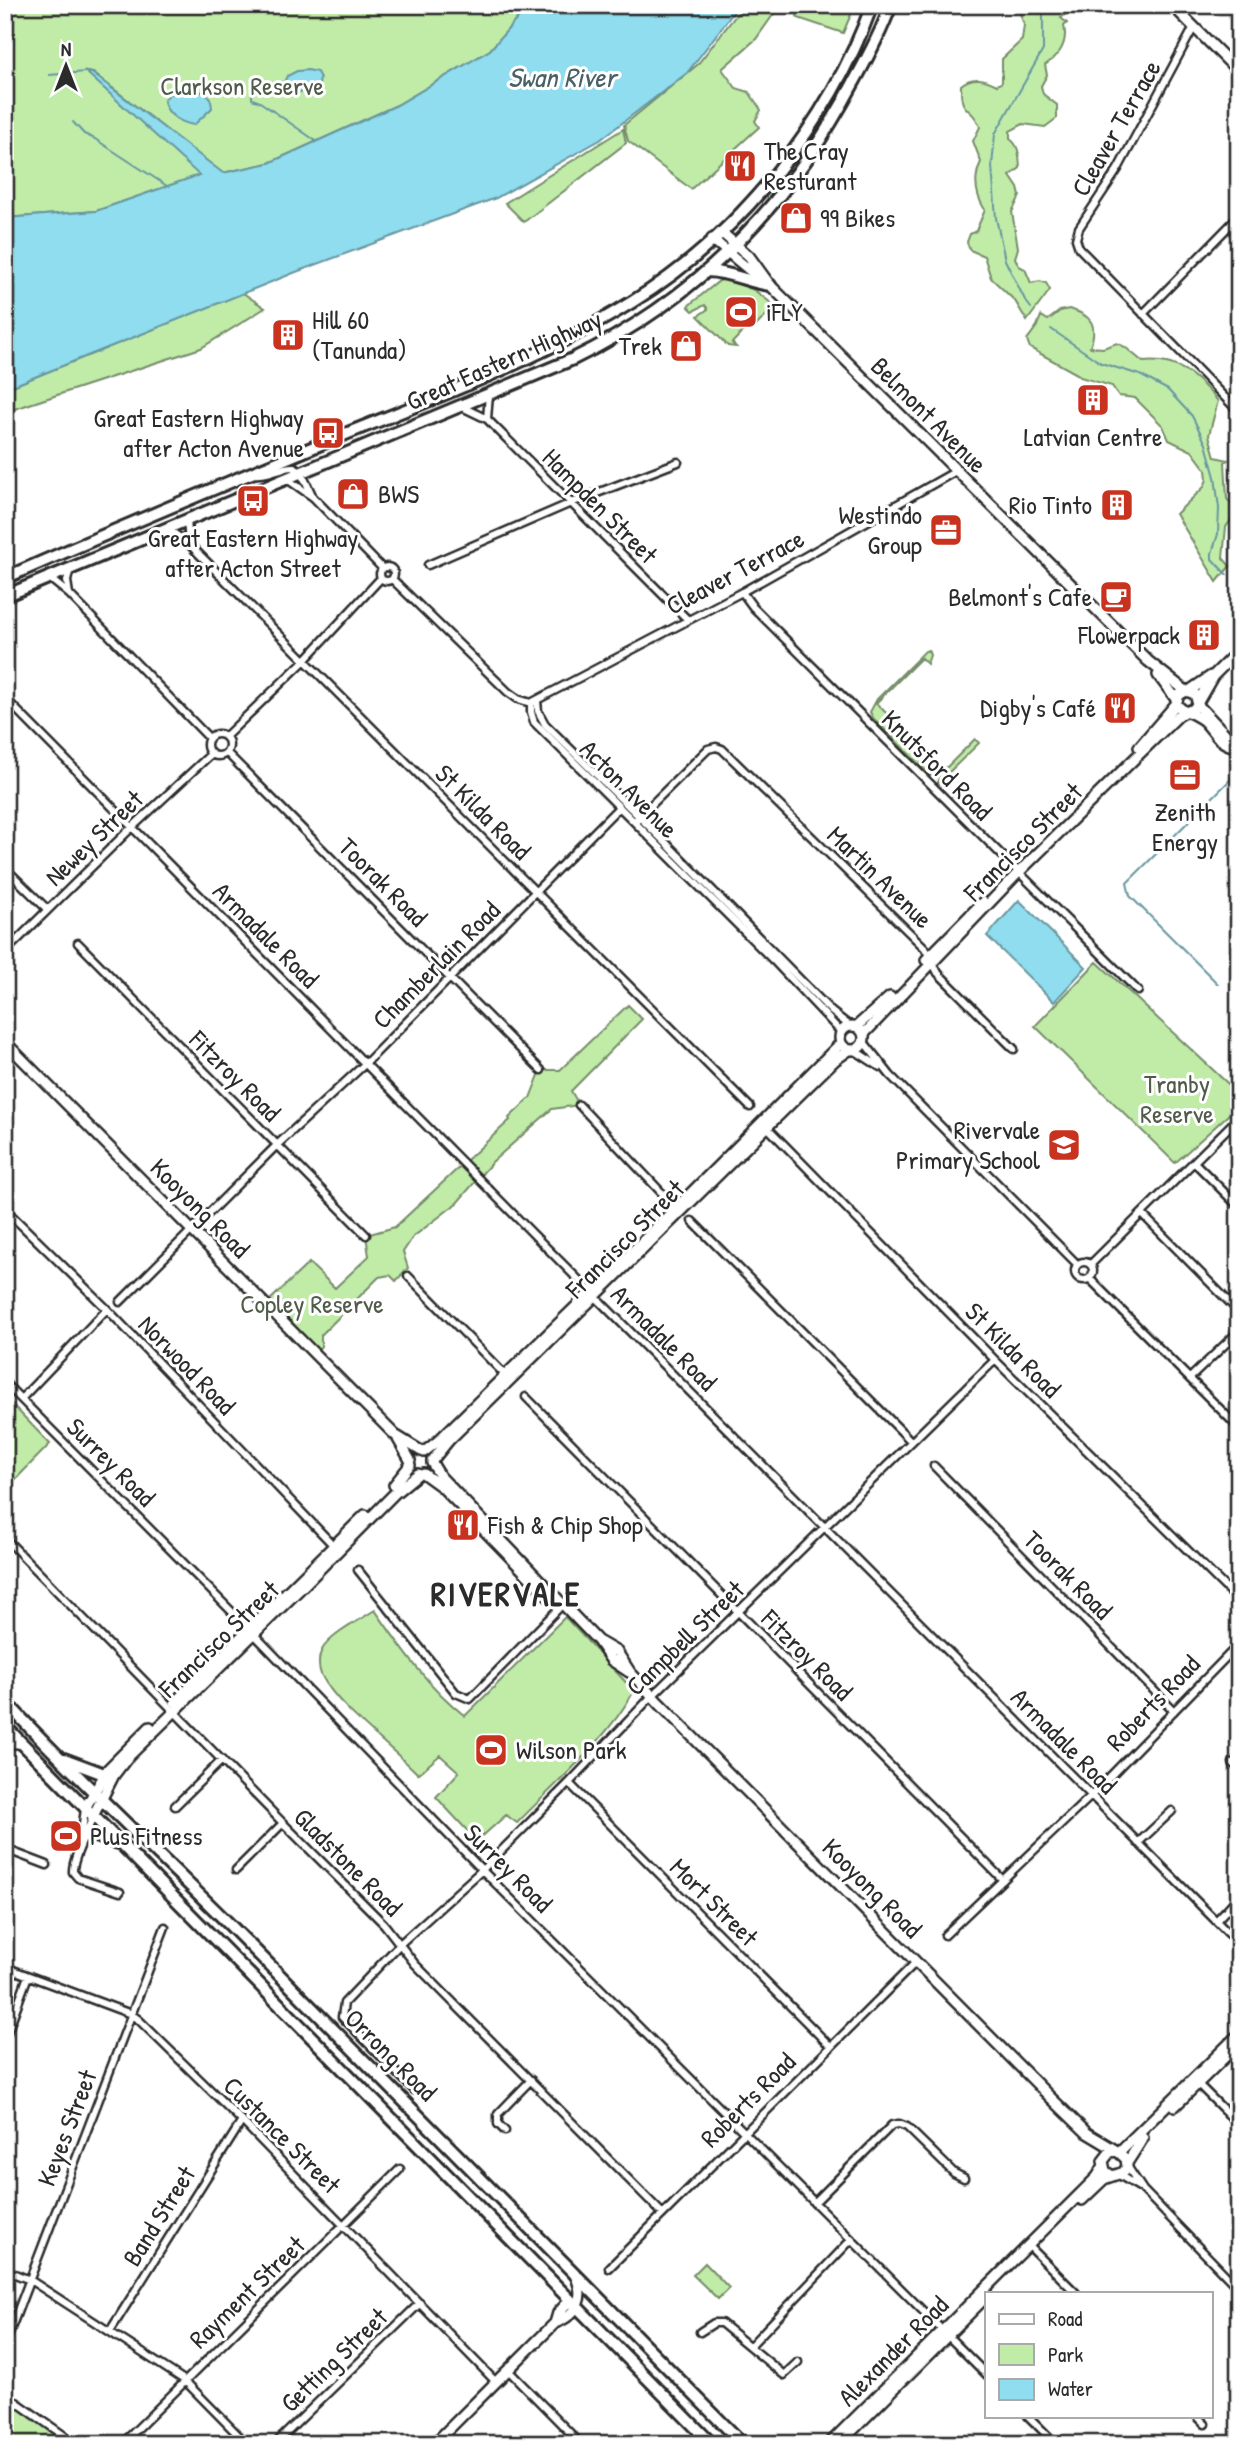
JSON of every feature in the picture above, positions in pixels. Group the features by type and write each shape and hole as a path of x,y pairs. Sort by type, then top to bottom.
{"highway":[{"name":"Great Eastern Highway","path":"5,578 474,381 564,340 634,301 658,285 716,236 757,194 828,97 856,46 872,5"},
{"name":"Great Eastern Highway","path":"5,596 489,394 601,345 649,317 732,249 790,184 827,132 880,34 891,5"},
{"path":"708,271 722,272 754,283 770,285"},
{"name":"Orrong Road","path":"5,1701 743,2444"},
{"name":"Orrong Road","path":"5,1726 712,2444"},
{"path":"58,1756 104,1774"},
{"path":"83,1841 95,1836 120,1843"}],"street":[{"path":"1172,5 1239,72"},
{"name":"Cleaver Terrace","path":"1143,314 1079,248 1076,239 1079,228 1118,169 1194,27"},
{"path":"1239,216 1143,314 1239,412"},
{"name":"Belmont Avenue","path":"716,236 732,249 749,256 770,285 956,471 1149,662 1188,691"},
{"path":"487,419 489,394"},
{"name":"Hampden Street","path":"460,406 487,419 687,619"},
{"path":"428,565 571,503 678,462"},
{"path":"252,473 265,475 290,466 300,472 313,497"},
{"name":"Cleaver Terrace","path":"534,702 742,592 956,471"},
{"path":"286,478 313,497 382,568 391,568 394,575 392,579"},
{"path":"187,520 189,544"},
{"name":"St Kilda Road","path":"166,528 189,544 750,1107"},
{"path":"69,594 67,581 70,568"},
{"path":"382,568 379,573 381,578 387,581 392,579"},
{"path":"48,577 69,594 209,738"},
{"path":"226,736 304,661 381,578"},
{"path":"392,579 508,692 518,699 534,702"},
{"name":"Knutsford Road","path":"742,592 753,607 1138,990"},
{"path":"1187,712 1197,702 1213,676 1239,650"},
{"name":"Belmont Avenue","path":"1149,662 1176,701"},
{"path":"1213,676 1179,695 1176,701 1187,712 1206,723 1213,734 1225,744 1236,749"},
{"path":"1188,691 1195,694 1197,702 1236,749"},
{"name":"Armadale Road","path":"5,698 1239,1944"},
{"name":"Francisco Street","path":"841,1032 884,1004 930,959 1143,743 1176,701"},
{"name":"Acton Avenue","path":"534,702 531,712 534,723 618,807 637,819 832,1012 854,1026"},
{"name":"Acton Avenue","path":"534,702 545,724 841,1032"},
{"name":"Francisco Street","path":"1017,872 1178,716 1187,712"},
{"path":"219,734 226,736 230,747 227,753 216,757 211,754 206,744 209,738 219,734"},
{"name":"Martin Avenue","path":"637,819 708,749 722,749 925,948 937,973 1014,1049"},
{"name":"Toorak Road","path":"227,753 541,1070"},
{"name":"Newey Street","path":"5,952 132,827 211,754"},
{"name":"Chamberlain Road","path":"120,1301 277,1145 366,1063 618,807"},
{"path":"5,868 47,909"},
{"name":"Fitzroy Road","path":"78,943 366,1235"},
{"name":"Francisco Street","path":"432,1462 449,1440 509,1378 678,1210 835,1060 852,1050 864,1038 930,959"},
{"path":"854,1026 890,1075 1077,1264"},
{"path":"841,1032 841,1043 890,1075"},
{"name":"Kooyong Road","path":"5,1042 395,1435 422,1452"},
{"name":"Francisco Street","path":"765,1125 841,1043"},
{"path":"579,1105 678,1210"},
{"path":"1091,1264 1239,1117"},
{"name":"St Kilda Road","path":"765,1125 995,1360 1239,1601"},
{"path":"1195,1163 1239,1207"},
{"name":"Norwood Road","path":"5,1209 107,1309 336,1549"},
{"path":"1142,1214 1239,1312"},
{"path":"692,1221 911,1441"},
{"path":"1077,1264 1086,1261 1091,1264 1093,1275 1090,1279"},
{"path":"1077,1264 1075,1273 1078,1278 1090,1279"},
{"path":"408,1276 509,1378"},
{"path":"1090,1279 1239,1428"},
{"path":"21,1399 107,1309"},
{"path":"1190,1378 1239,1331"},
{"name":"Campbell Street","path":"414,2090 342,2017 344,2003 401,1943 482,1870 652,1696 995,1360"},
{"name":"Francisco Street","path":"422,1452 509,1378"},
{"name":"Surrey Road","path":"5,1383 252,1632 482,1870 985,2373"},
{"name":"Fitzroy Road","path":"526,1397 1003,1880"},
{"name":"Kooyong Road","path":"395,1435 410,1462"},
{"path":"422,1452 430,1455 432,1462 430,1470 421,1474 410,1462 414,1454 422,1452"},
{"name":"Francisco Street","path":"336,1549 400,1479 410,1462"},
{"name":"Kooyong Road","path":"432,1462 440,1476 598,1641 617,1652 630,1672 652,1696 916,1962 1087,2133 1118,2152"},
{"name":"Toorak Road","path":"934,1466 1174,1711"},
{"name":"Francisco Street","path":"89,1812 104,1774 395,1493 421,1474"},
{"name":"Kooyong Road","path":"421,1474 442,1487 551,1599 563,1604"},
{"name":"Gladstone Road","path":"5,1538 401,1943 415,1964 663,2214"},
{"path":"358,1570 456,1693 470,1699 563,1604"},
{"name":"Roberts Road","path":"944,1935 1091,1796 1239,1644"},
{"name":"Francisco Street","path":"97,1796 121,1765 173,1709"},
{"path":"5,1748 13,1744 23,1746"},
{"path":"175,1806 222,1760"},
{"path":"1233,1763 1239,1769"},
{"name":"Mort Street","path":"569,1783 831,2047"},
{"path":"1138,1843 1172,1811"},
{"path":"89,1812 80,1835 83,1841 73,1866 75,1875 120,1892"},
{"path":"236,1870 283,1823"},
{"path":"5,1849 47,1865"},
{"path":"1216,1921 1239,1896"},
{"name":"Keyes Street","path":"5,2344 164,1927"},
{"name":"Roberts Road","path":"608,2268 916,1962"},
{"name":"Custance Street","path":"5,1967 131,2014 242,2121 496,2382"},
{"path":"5,2038 28,1976"},
{"path":"1115,2175 1127,2164 1139,2143 1239,2034"},
{"path":"1118,2152 1239,2043"},
{"path":"505,2131 498,2124 498,2114 531,2080"},
{"path":"1196,2082 1239,2125"},
{"name":"Band Street","path":"110,2331 242,2121"},
{"path":"814,2203 892,2125 907,2127 954,2173 964,2178"},
{"name":"Kooyong Road","path":"1087,2133 1103,2162"},
{"path":"1143,2190 1115,2175 1103,2162 1110,2152 1125,2156 1143,2190 1239,2289"},
{"name":"Alexander Road","path":"991,2292 1097,2177 1103,2162"},
{"name":"Rayment Street","path":"122,2444 400,2169"},
{"name":"Alexander Road","path":"986,2292 1097,2184 1115,2175"},
{"path":"751,2345 851,2240"},
{"path":"1031,2248 1075,2292"},
{"path":"5,2270 30,2280 184,2380 247,2444"},
{"path":"441,2441 555,2323 564,2319 580,2289 573,2273"},
{"name":"Alexander Road","path":"828,2444 985,2293"},
{"name":"Alexander Road","path":"839,2444 944,2334 985,2298"},
{"name":"Getting Street","path":"275,2444 420,2303"},
{"path":"700,2332 714,2323 721,2323 751,2345 791,2382"},
{"path":"784,2375 798,2362"},
{"path":"508,2371 581,2444"},
{"path":"5,2394 76,2444"},
{"path":"1030,2418 1056,2444"},
{"path":"1199,2418 1205,2424"}],"green space":[{"name":"Clarkson Reserve","path":"5,5 529,5 490,50 397,105 269,163 222,173 93,73 87,72 200,175 96,211 5,218"},
{"path":"744,5 780,5 756,39 722,69 736,88 749,92 761,110 755,121 759,127 691,189 628,141 624,125 697,65"},
{"path":"793,5 855,5 843,33 798,18"},
{"path":"1024,5 1067,5 1068,12 1061,18 1067,23 1064,26 1065,38 1058,53 1045,65 1047,75 1041,86 1043,94 1057,105 1057,118 1045,127 1023,124 1010,131 1010,139 1018,152 1020,168 1010,176 1020,196 1012,212 1018,248 1015,258 1019,266 1025,269 1031,283 1046,283 1050,290 1027,321 1015,301 991,278 984,256 970,250 967,242 970,234 976,231 985,210 977,192 976,180 981,162 973,141 980,127 964,106 961,95 961,85 965,82 975,79 997,85 1002,82 1002,59 1022,40 1024,25 1020,13"},
{"path":"623,129 626,143 524,222 505,203"},
{"path":"726,279 754,290 775,306 754,328 750,324 732,343 736,347 728,346 698,316 708,309 705,305 693,311 688,306 719,281"},
{"path":"243,293 265,308 201,348 5,412 5,389"},
{"path":"1069,309 1083,314 1091,322 1093,333 1090,347 1103,348 1117,343 1143,362 1176,366 1194,377 1218,401 1209,435 1215,457 1228,460 1225,462 1227,499 1238,511 1226,527 1223,558 1230,566 1217,582 1176,514 1204,487 1207,479 1206,470 1192,451 1169,440 1163,426 1135,398 1119,396 1112,386 1080,377 1030,348 1027,340 1041,316 1048,320 1060,311"},
{"path":"928,650 930,655 927,664 921,658 876,703 944,770 975,739 979,743 943,778 947,784 944,785 938,783 939,776 936,773 928,773 870,712 877,699"},
{"name":"Tranby Reserve","path":"1097,962 1239,1094 1239,1105 1175,1163 1035,1026"},
{"name":"Copley Reserve","path":"628,1005 642,1019 571,1091 579,1105 552,1109 492,1162 457,1203 413,1237 403,1252 408,1268 396,1281 390,1275 379,1277 321,1335 321,1346 318,1350 270,1300 309,1263 335,1288 369,1256 366,1235 395,1227 510,1120 530,1098 541,1070 560,1070"},
{"path":"5,1399 50,1444 5,1490"},
{"path":"375,1610 427,1680 465,1716 565,1617 634,1691 595,1744 517,1823 506,1815 477,1841 436,1797 459,1772 440,1755 418,1774 340,1701 321,1673 320,1656 326,1644 338,1633"},
{"path":"705,2263 729,2288 718,2299 693,2275"},
{"path":"5,2400 73,2444 5,2444"}],"water":[{"name":"Swan River","path":"529,5 739,5 687,73 600,140 496,198 296,272 5,389 5,218 96,211 199,175 86,72 92,73 223,173 269,163 397,105 490,50"},
{"path":"308,70 317,72 319,85 295,94 290,91 284,82 287,76"},
{"path":"188,91 205,93 211,102 212,108 194,125 175,118 164,101 169,94"},
{"path":"1019,900 1086,967 1054,1002 987,936"}],"waterway":[{"path":"1031,308 1005,260 996,218 992,166 995,134 1043,50 1043,5"},
{"path":"49,75 86,72"},
{"path":"284,82 274,82 252,93 252,99 316,141"},
{"path":"73,122 84,134 167,186"},
{"path":"1051,329 1101,363 1140,375 1168,390 1192,416 1206,444 1215,477 1219,508 1218,534 1212,559 1227,575"},
{"path":"1218,984 1130,896 1127,883 1239,771"}],"place":[{"name":"The Cray Resturant","path":"740,166"},
{"name":"99 Bikes","path":"796,218"},
{"name":"iFLY","path":"741,312"},
{"name":"Hill 60 (Tanunda)","path":"288,335"},
{"name":"Trek","path":"686,346"},
{"name":"Latvian Centre","path":"1093,400"},
{"name":"Great Eastern Highway after Acton Avenue","path":"328,433"},
{"name":"BWS","path":"353,494"},
{"name":"Great Eastern Highway after Acton Street","path":"253,501"},
{"name":"Rio Tinto","path":"1117,505"},
{"name":"Westindo Group","path":"946,530"},
{"name":"Belmont's Cafe","path":"1116,597"},
{"name":"Flowerpack","path":"1204,635"},
{"name":"Digby's Café","path":"1120,708"},
{"name":"Zenith Energy","path":"1185,775"},
{"name":"Rivervale Primary School","path":"1064,1145"},
{"name":"Fish & Chip Shop","path":"463,1525"},
{"name":"Wilson Park","path":"491,1750"},
{"name":"Plus Fitness","path":"66,1836"}],"district":[{"name":"RIVERVALE","path":"506,1594"}]}
